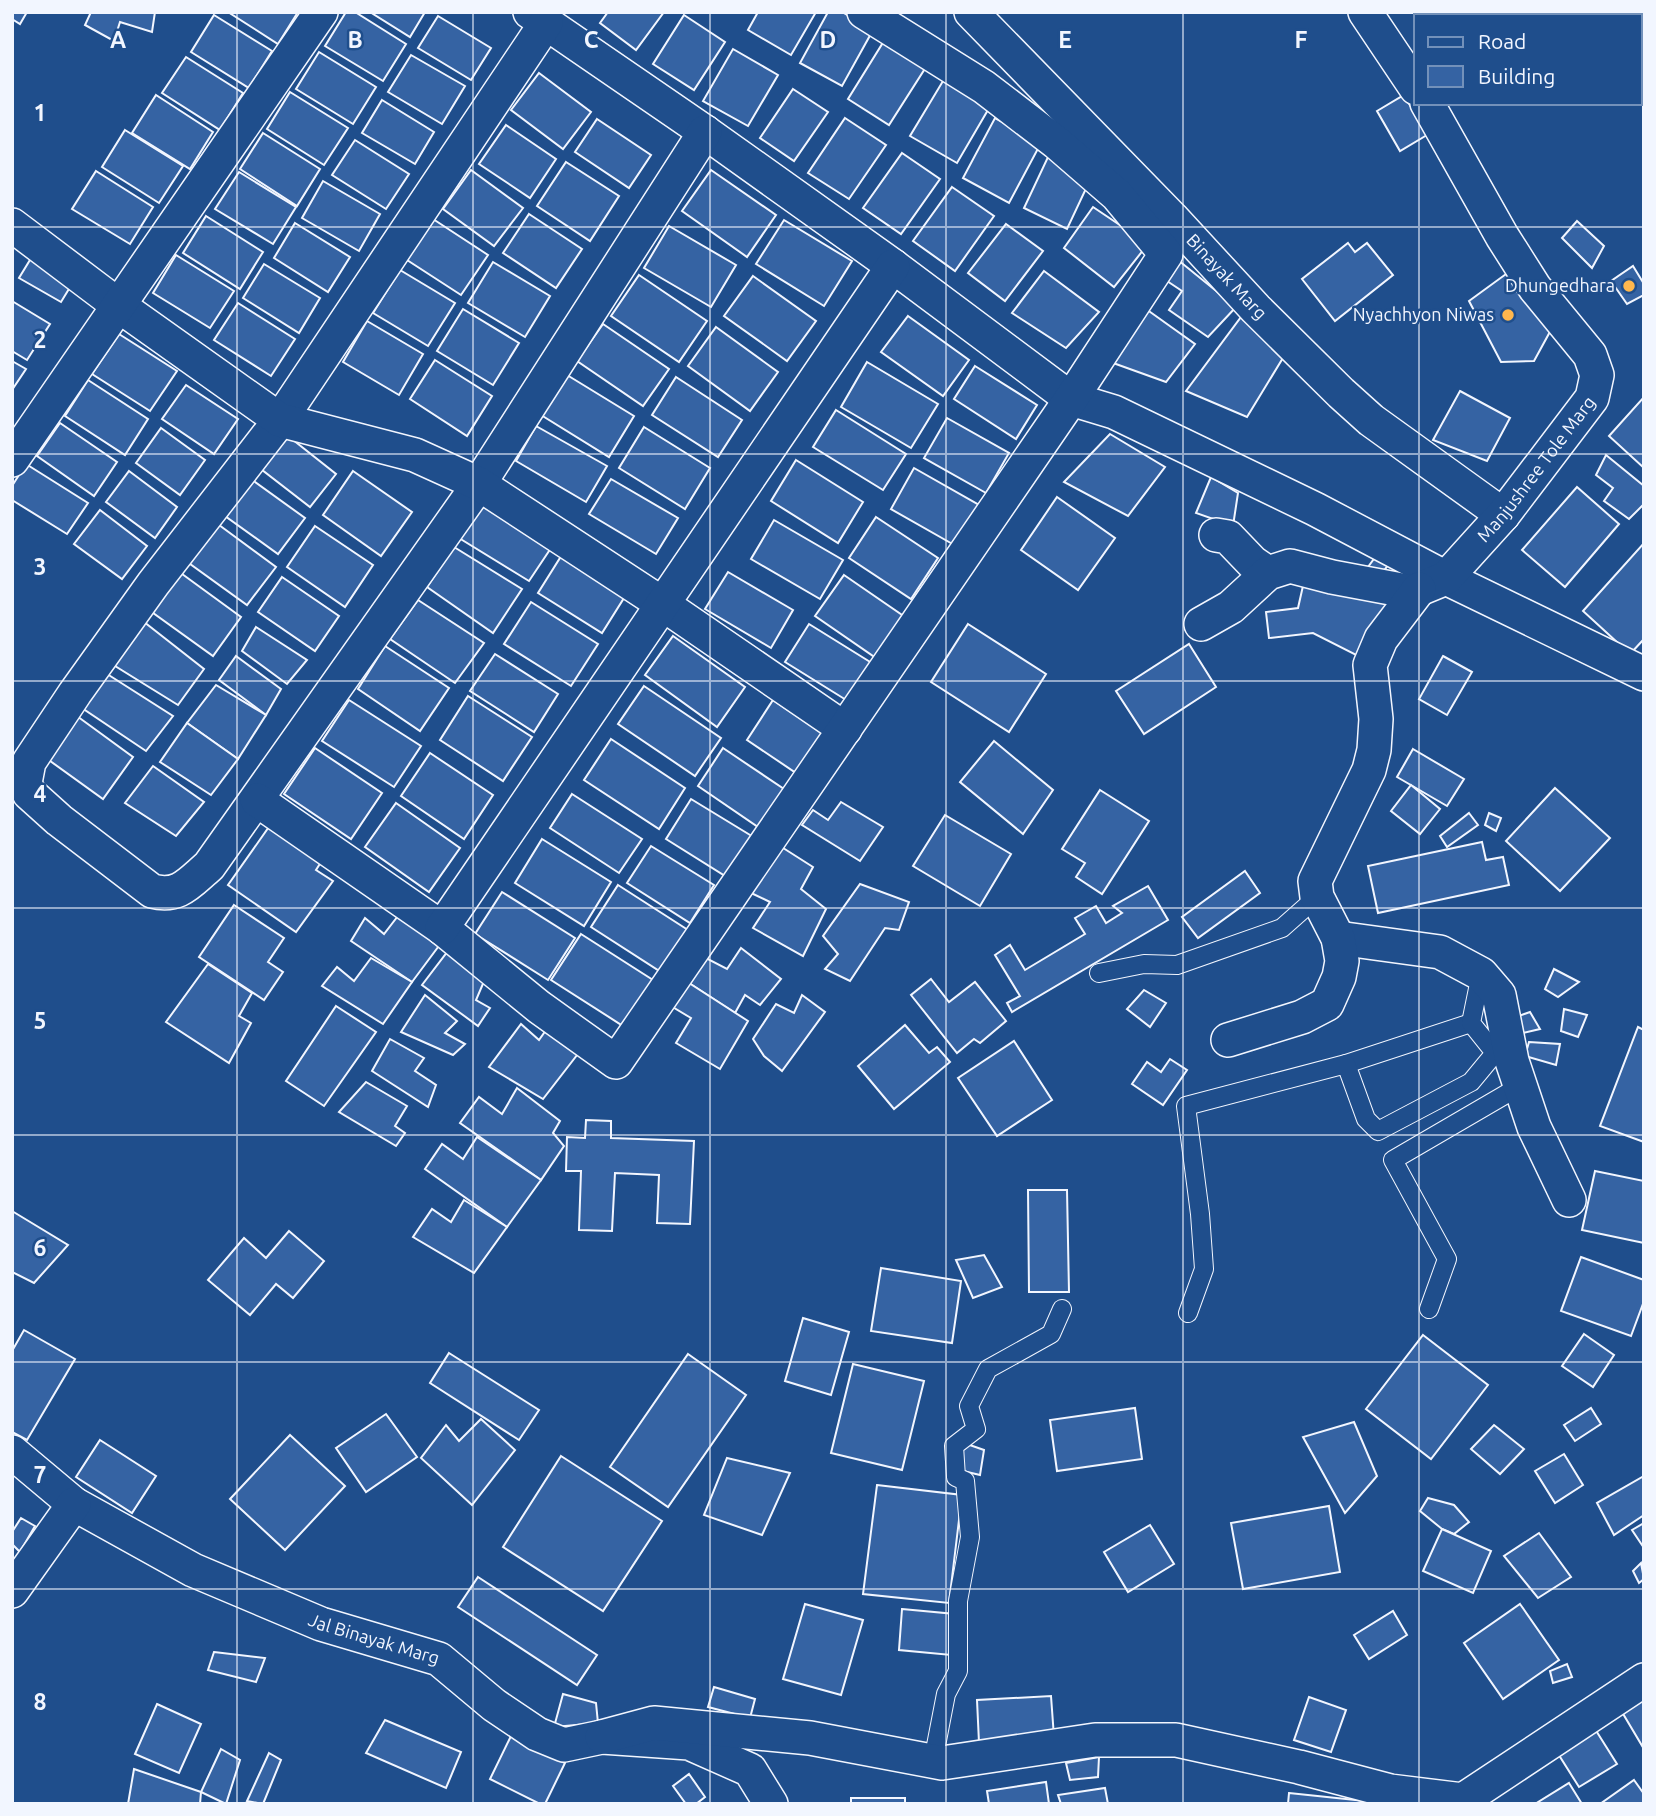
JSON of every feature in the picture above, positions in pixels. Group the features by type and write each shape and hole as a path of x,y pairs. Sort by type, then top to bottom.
{"street":[{"path":"12,460 321,12"},
{"path":"257,800 442,928 539,1007 616,1062 1071,399 1166,254 1117,195 1057,143 984,87 864,12"},
{"name":"Binayak Marg","path":"971,12 1172,218 1256,309 1341,393 1371,420 1503,515"},
{"path":"1365,12 1414,85"},
{"path":"705,132 479,484 209,866 176,893 152,891 59,820 29,793 24,783 30,762 75,693 153,584 280,421 538,18 705,132 893,266 1071,399 1114,412 1315,509 1433,583 1644,674"},
{"name":"Manjushree Tole Marg","path":"1317,897 1315,881 1369,770 1374,750 1376,719 1370,665 1381,639 1433,583 1503,515 1592,398 1597,375 1590,355 1535,288 1502,236 1428,105"},
{"path":"12,225 280,421 415,455 479,484 664,605 845,730"},
{"path":"442,928 893,266"},
{"path":"1216,535 1228,537 1252,562 1268,573"},
{"path":"1201,624 1231,607 1268,573 1290,566 1412,592 1433,583"},
{"path":"1228,1040 1302,1017 1327,1004 1339,977 1342,961 1338,938 1317,897"},
{"path":"1338,938 1440,952 1482,974 1499,995 1512,1061 1520,1086 1534,1127 1569,1200"},
{"name":"Jal Binayak Marg","path":"12,1452 74,1504 193,1570 321,1624 439,1659 494,1705 537,1734 564,1745 602,1737 689,1743 750,1770 771,1804"},
{"path":"12,1591 74,1504"},
{"path":"602,1737 654,1723 810,1738 942,1763 1095,1740 1176,1740 1299,1767 1390,1791 1463,1800 1644,1680"}],"lane":[{"path":"1099,973 1144,964 1177,965 1282,928 1317,897"},
{"path":"1471,1023 1482,974"},
{"path":"1346,1064 1366,1119 1378,1131 1471,1082 1495,1053 1471,1023"},
{"path":"1188,1313 1204,1269 1186,1107 1346,1064 1471,1023"},
{"path":"1429,1309 1447,1259 1393,1160 1520,1086"},
{"path":"933,1761 946,1694 958,1671 958,1601 970,1537 965,1481 956,1477 954,1446 976,1429 969,1406 988,1369 1051,1334 1062,1309"}],"building":[{"path":"12,12 27,12 20,24 12,19"},
{"path":"91,12 155,12 152,32 120,22 114,41 85,25"},
{"path":"228,12 298,12 278,44"},
{"path":"346,12 355,12 406,44 383,81 325,46"},
{"path":"370,12 425,12 410,37"},
{"path":"608,12 664,12 636,50 600,23"},
{"path":"758,12 816,12 791,55 748,30"},
{"path":"828,12 842,12 873,30 842,86 800,63"},
{"path":"214,15 272,51 249,88 191,52"},
{"path":"684,15 725,42 694,90 653,64"},
{"path":"438,16 491,48 471,80 418,48"},
{"path":"884,41 926,67 889,125 848,99"},
{"path":"733,49 778,75 748,126 703,101"},
{"path":"319,52 376,87 353,124 296,89"},
{"path":"411,55 465,86 442,124 388,92"},
{"path":"186,57 243,93 220,130 162,93"},
{"path":"539,73 591,112 563,149 511,110"},
{"path":"946,76 992,103 957,163 910,136"},
{"path":"793,89 828,112 794,161 760,138"},
{"path":"290,92 348,128 324,165 267,129"},
{"path":"156,95 213,132 190,169 132,133"},
{"path":"1404,95 1427,135 1400,151 1377,111"},
{"path":"382,100 434,132 415,164 362,133"},
{"path":"845,118 886,145 849,199 808,173"},
{"path":"995,118 1041,143 1009,203 963,178"},
{"path":"597,119 651,155 629,188 575,152"},
{"path":"506,125 556,159 530,198 479,164"},
{"path":"125,130 183,166 159,203 102,167"},
{"path":"263,133 320,169 297,206 240,169"},
{"path":"355,140 409,174 386,209 332,175"},
{"path":"902,153 940,179 901,234 863,208"},
{"path":"1048,157 1091,178 1067,229 1024,208"},
{"path":"566,162 619,196 590,241 537,206"},
{"path":"471,170 523,208 494,246 443,209"},
{"path":"711,170 776,215 747,257 682,211"},
{"path":"96,171 153,207 130,244 72,209"},
{"path":"239,172 296,207 273,244 215,209"},
{"path":"323,181 380,214 359,251 302,218"},
{"path":"952,187 994,216 955,271 913,241"},
{"path":"1093,207 1148,244 1114,287 1064,248"},
{"path":"529,214 582,249 556,288 503,253"},
{"path":"206,216 263,252 240,289 183,253"},
{"path":"433,219 488,255 461,295 407,260"},
{"path":"784,220 852,261 824,306 756,264"},
{"path":"1577,221 1604,246 1592,268 1562,238"},
{"path":"295,223 350,257 328,292 274,258"},
{"path":"1006,224 1043,251 1005,301 968,273"},
{"path":"669,226 736,265 711,307 644,268"},
{"path":"1348,243 1355,252 1367,243 1393,275 1335,321 1302,279"},
{"path":"33,255 75,279 61,302 19,278"},
{"path":"176,255 234,291 210,328 153,293"},
{"path":"1178,260 1236,307 1208,337 1169,310 1182,291 1167,281"},
{"path":"493,262 550,296 525,337 468,303"},
{"path":"264,264 320,298 299,333 243,298"},
{"path":"1633,266 1644,284 1644,295 1627,304 1611,281"},
{"path":"400,270 455,303 428,346 373,313"},
{"path":"1044,271 1099,312 1066,348 1012,313"},
{"name":"Nyachhyon Niwas","path":"1506,274 1552,328 1534,361 1501,362 1469,301"},
{"path":"639,275 707,321 679,362 611,316"},
{"path":"753,276 816,321 787,361 724,316"},
{"path":"12,301 50,324 27,360 12,351"},
{"path":"238,303 295,339 271,376 214,340"},
{"path":"463,309 519,343 493,385 437,351"},
{"path":"1146,309 1195,344 1166,382 1102,359"},
{"path":"1244,313 1289,348 1247,417 1186,391"},
{"path":"908,316 969,360 943,396 881,352"},
{"path":"367,321 423,354 399,395 343,362"},
{"path":"603,324 669,369 643,406 577,361"},
{"path":"716,327 778,372 750,411 688,366"},
{"path":"119,334 177,371 150,411 92,374"},
{"path":"435,360 492,396 467,436 410,399"},
{"path":"12,361 26,369 12,390"},
{"path":"867,362 938,404 911,448 841,407"},
{"path":"975,366 1037,405 1016,439 954,399"},
{"path":"567,375 634,416 609,457 541,415"},
{"path":"676,377 742,420 718,457 652,415"},
{"path":"88,380 148,419 125,455 65,416"},
{"path":"186,385 238,419 214,454 162,419"},
{"path":"1460,391 1510,418 1487,461 1433,440"},
{"path":"1644,397 1644,468 1609,436"},
{"path":"836,410 906,454 883,490 813,447"},
{"path":"947,418 1009,453 986,493 924,458"},
{"path":"60,423 117,462 94,496 37,456"},
{"path":"536,426 607,466 586,502 516,461"},
{"path":"644,427 710,468 685,509 619,468"},
{"path":"161,428 205,460 180,495 136,463"},
{"path":"283,432 336,474 310,507 257,466"},
{"path":"1110,434 1165,467 1128,516 1064,482"},
{"path":"1606,455 1644,486 1644,504 1629,519 1604,501 1613,488 1596,475"},
{"path":"796,460 863,502 838,543 771,501"},
{"path":"26,464 88,503 67,534 12,500 12,486"},
{"path":"914,468 979,505 956,546 891,509"},
{"path":"129,471 177,507 155,538 106,502"},
{"path":"353,471 412,512 381,556 323,515"},
{"path":"1211,477 1238,493 1233,526 1196,513"},
{"path":"251,479 305,518 278,554 225,516"},
{"path":"611,479 678,518 656,554 589,514"},
{"path":"1577,487 1619,524 1565,587 1522,550"},
{"path":"1057,497 1115,538 1078,590 1021,550"},
{"path":"485,500 553,545 529,581 459,538"},
{"path":"100,510 147,546 122,579 74,544"},
{"path":"876,517 938,558 911,599 849,558"},
{"path":"774,520 843,560 820,599 751,559"},
{"path":"215,522 276,567 247,605 186,561"},
{"path":"315,526 373,565 345,607 287,567"},
{"path":"1644,543 1644,639 1630,654 1583,611"},
{"path":"454,547 522,589 493,633 427,587"},
{"path":"565,550 629,590 602,633 538,593"},
{"path":"1379,552 1391,561 1380,576 1368,567"},
{"path":"178,571 241,617 213,656 149,610"},
{"path":"728,572 793,610 771,648 705,609"},
{"path":"844,575 905,617 876,658 815,616"},
{"path":"282,577 339,616 315,651 258,612"},
{"path":"1305,577 1395,598 1364,659 1313,633 1269,638 1266,612 1298,608"},
{"path":"418,600 484,643 455,683 390,639"},
{"path":"531,602 598,644 571,686 504,644"},
{"path":"139,618 204,669 178,705 107,661"},
{"path":"809,624 875,665 851,703 785,662"},
{"path":"968,624 1046,674 1009,732 931,682"},
{"path":"256,627 307,660 287,684 242,651"},
{"path":"673,636 745,687 717,727 645,675"},
{"path":"1189,644 1216,687 1144,734 1116,691"},
{"path":"385,646 449,688 420,731 358,689"},
{"path":"495,654 558,694 534,732 470,691"},
{"path":"236,656 281,689 266,715 219,680"},
{"path":"1443,656 1472,672 1447,715 1419,699"},
{"path":"104,672 173,716 146,751 76,704"},
{"path":"216,685 266,715 238,759 187,723"},
{"path":"644,686 721,738 695,776 618,724"},
{"path":"468,696 532,737 503,781 440,740"},
{"path":"349,700 421,746 394,787 322,741"},
{"path":"773,700 825,735 799,775 747,740"},
{"path":"70,711 133,757 103,799 39,753"},
{"path":"187,723 238,759 211,795 160,762"},
{"path":"611,739 685,788 659,829 584,780"},
{"path":"994,741 1053,790 1023,834 960,782"},
{"path":"315,748 382,793 351,839 284,794"},
{"path":"723,748 787,791 761,829 698,786"},
{"path":"1413,749 1464,779 1447,806 1397,777"},
{"path":"430,753 493,795 464,839 401,796"},
{"path":"153,766 204,802 176,836 125,803"},
{"path":"1411,785 1440,809 1420,834 1391,811"},
{"path":"1555,788 1610,838 1560,891 1506,841"},
{"path":"1100,790 1149,821 1102,894 1076,877 1085,863 1062,849"},
{"path":"572,794 642,839 619,873 550,828"},
{"path":"691,799 755,838 730,879 666,839"},
{"path":"841,802 883,827 860,861 802,825 813,810 828,820"},
{"path":"396,803 460,848 429,892 365,847"},
{"path":"1469,813 1478,825 1447,847 1440,836"},
{"path":"1489,813 1501,818 1496,831 1485,825"},
{"path":"945,815 1011,854 980,906 913,866"},
{"path":"271,824 323,859 316,870 333,881 296,932 228,885"},
{"path":"542,839 611,882 584,926 515,883"},
{"path":"1482,842 1486,860 1503,857 1509,885 1378,913 1368,866"},
{"path":"651,846 714,885 690,923 627,883"},
{"path":"780,846 813,867 801,889 826,909 803,956 753,928 770,902 749,892"},
{"path":"1245,871 1260,893 1198,938 1182,917"},
{"path":"860,884 909,902 899,930 885,928 850,981 825,969 838,954 823,936"},
{"path":"618,885 688,930 661,972 591,927"},
{"path":"1148,886 1168,920 1012,1012 1007,1003 1020,996 995,955 1010,945 1025,970 1085,934 1075,918 1096,906 1106,923 1122,913 1113,906"},
{"path":"502,892 575,938 548,980 475,934"},
{"path":"234,905 284,938 268,962 283,972 264,1000 199,957"},
{"path":"401,912 444,939 412,982 351,941 365,918 384,934"},
{"path":"581,934 653,980 623,1026 551,980"},
{"path":"741,948 781,979 760,1005 745,995 735,1013 689,983 706,958 727,969"},
{"path":"448,951 485,979 476,1000 490,1008 478,1026 422,985"},
{"path":"371,958 412,982 383,1024 322,986 337,967 354,981"},
{"path":"208,964 252,993 239,1016 251,1023 229,1063 166,1022"},
{"path":"1554,969 1579,982 1558,997 1545,989"},
{"path":"931,979 949,1002 975,982 1006,1021 980,1043 974,1039 957,1053 911,995"},
{"path":"689,983 748,1021 720,1069 676,1043 691,1018 671,1006"},
{"path":"1144,990 1166,1003 1150,1027 1127,1009"},
{"path":"425,995 457,1021 445,1033 465,1044 453,1055 401,1032"},
{"path":"802,995 825,1012 782,1071 764,1056 753,1039 776,1004 794,1013"},
{"path":"336,1006 376,1032 324,1106 286,1081"},
{"path":"1564,1009 1587,1015 1578,1037 1561,1031"},
{"path":"1530,1012 1540,1029 1519,1034 1513,1018"},
{"path":"551,1023 584,1046 543,1099 489,1067 521,1024 539,1040"},
{"path":"905,1025 929,1053 937,1047 950,1062 894,1109 858,1066"},
{"path":"1638,1027 1644,1030 1644,1142 1600,1126"},
{"path":"390,1039 424,1058 415,1071 436,1085 428,1107 372,1071"},
{"path":"1014,1041 1052,1100 997,1136 958,1078"},
{"path":"1529,1042 1560,1044 1556,1065 1525,1056"},
{"path":"1170,1059 1187,1070 1163,1105 1132,1084 1147,1062 1161,1072"},
{"path":"366,1082 407,1106 395,1126 405,1133 396,1146 339,1112"},
{"path":"517,1088 560,1121 553,1133 564,1146 541,1180 460,1123 479,1097 502,1114"},
{"path":"586,1120 611,1121 611,1138 694,1141 690,1224 657,1223 659,1175 615,1173 612,1231 579,1230 581,1171 566,1171 567,1137 585,1138"},
{"path":"477,1137 541,1180 507,1227 425,1169 442,1144 463,1159"},
{"path":"1595,1171 1644,1181 1644,1243 1582,1230"},
{"path":"1028,1190 1067,1190 1069,1292 1029,1292"},
{"path":"464,1200 507,1227 474,1273 413,1237 432,1209 451,1222"},
{"path":"12,1211 68,1245 34,1283 12,1272"},
{"path":"289,1231 324,1261 293,1298 276,1284 250,1315 208,1280 244,1238 266,1258"},
{"path":"984,1255 1002,1287 973,1298 956,1260"},
{"path":"1581,1257 1644,1280 1644,1301 1631,1336 1561,1311"},
{"path":"881,1268 961,1281 952,1343 871,1331"},
{"path":"803,1318 849,1332 831,1395 785,1381"},
{"path":"24,1330 75,1359 27,1440 12,1432 12,1351"},
{"path":"1584,1334 1614,1355 1593,1387 1562,1366"},
{"path":"1423,1335 1488,1385 1431,1459 1366,1409"},
{"path":"449,1353 539,1410 519,1440 430,1383"},
{"path":"688,1354 746,1395 668,1507 610,1467"},
{"path":"853,1364 924,1381 902,1470 831,1453"},
{"path":"1135,1408 1142,1459 1057,1471 1050,1420"},
{"path":"1591,1408 1601,1424 1575,1441 1564,1425"},
{"path":"386,1414 417,1457 366,1492 336,1448"},
{"path":"481,1419 515,1450 472,1505 421,1458 446,1425 459,1441"},
{"path":"1354,1422 1377,1476 1345,1513 1303,1437"},
{"path":"1494,1425 1524,1449 1500,1474 1471,1449"},
{"path":"290,1435 345,1486 285,1550 230,1499"},
{"path":"100,1440 156,1476 132,1513 76,1477"},
{"path":"964,1443 984,1450 980,1475 959,1470"},
{"path":"1564,1454 1583,1485 1555,1503 1535,1471"},
{"path":"561,1456 662,1521 603,1611 503,1547"},
{"path":"727,1458 790,1473 762,1535 704,1515"},
{"path":"1644,1476 1644,1515 1614,1535 1597,1503"},
{"path":"877,1485 962,1495 949,1603 863,1594"},
{"path":"1428,1498 1454,1505 1469,1522 1454,1534 1442,1529 1420,1511"},
{"path":"1329,1506 1340,1572 1243,1589 1231,1523"},
{"path":"21,1518 35,1526 20,1552 12,1544 12,1532"},
{"path":"1644,1523 1644,1548 1632,1530"},
{"path":"1150,1525 1174,1564 1128,1592 1104,1552"},
{"path":"1442,1529 1491,1551 1473,1593 1423,1571"},
{"path":"1539,1533 1571,1577 1538,1598 1504,1556"},
{"path":"1641,1563 1644,1579 1639,1583 1633,1571"},
{"path":"478,1577 597,1655 577,1685 458,1607"},
{"path":"805,1604 863,1620 841,1695 783,1679"},
{"path":"1520,1604 1559,1660 1503,1699 1464,1643"},
{"path":"902,1609 955,1614 951,1655 899,1650"},
{"path":"1393,1611 1407,1635 1369,1659 1354,1635"},
{"path":"214,1652 265,1658 256,1682 208,1670"},
{"path":"1567,1664 1572,1677 1553,1683 1550,1671"},
{"path":"714,1687 755,1699 750,1718 708,1707"},
{"path":"1644,1690 1644,1749 1619,1707"},
{"path":"563,1694 596,1703 598,1723 554,1727"},
{"path":"1051,1696 1054,1737 979,1743 977,1700"},
{"path":"1309,1697 1346,1710 1331,1752 1294,1740"},
{"path":"157,1704 201,1724 179,1773 135,1754"},
{"path":"385,1720 461,1752 446,1788 366,1753"},
{"path":"1595,1729 1617,1764 1579,1787 1557,1752"},
{"path":"511,1736 565,1763 545,1804 490,1779"},
{"path":"221,1749 240,1760 226,1804 201,1792"},
{"path":"269,1753 281,1760 263,1804 247,1801"},
{"path":"1099,1757 1098,1777 1070,1780 1066,1763"},
{"path":"134,1769 201,1792 200,1804 128,1804"},
{"path":"689,1774 705,1797 696,1804 686,1804 673,1786"},
{"path":"1634,1780 1644,1794 1643,1804 1600,1804"},
{"path":"1046,1782 1049,1804 989,1804 987,1791"},
{"path":"1569,1783 1582,1804 1535,1804"},
{"path":"1105,1788 1108,1804 1061,1804 1058,1795"},
{"path":"1289,1793 1384,1803 1288,1804"},
{"path":"851,1798 905,1798 905,1804 851,1804"}],"place":[{"name":"Dhungedhara","path":"1629,286"},
{"name":"Nyachhyon Niwas","path":"1508,315"}]}
